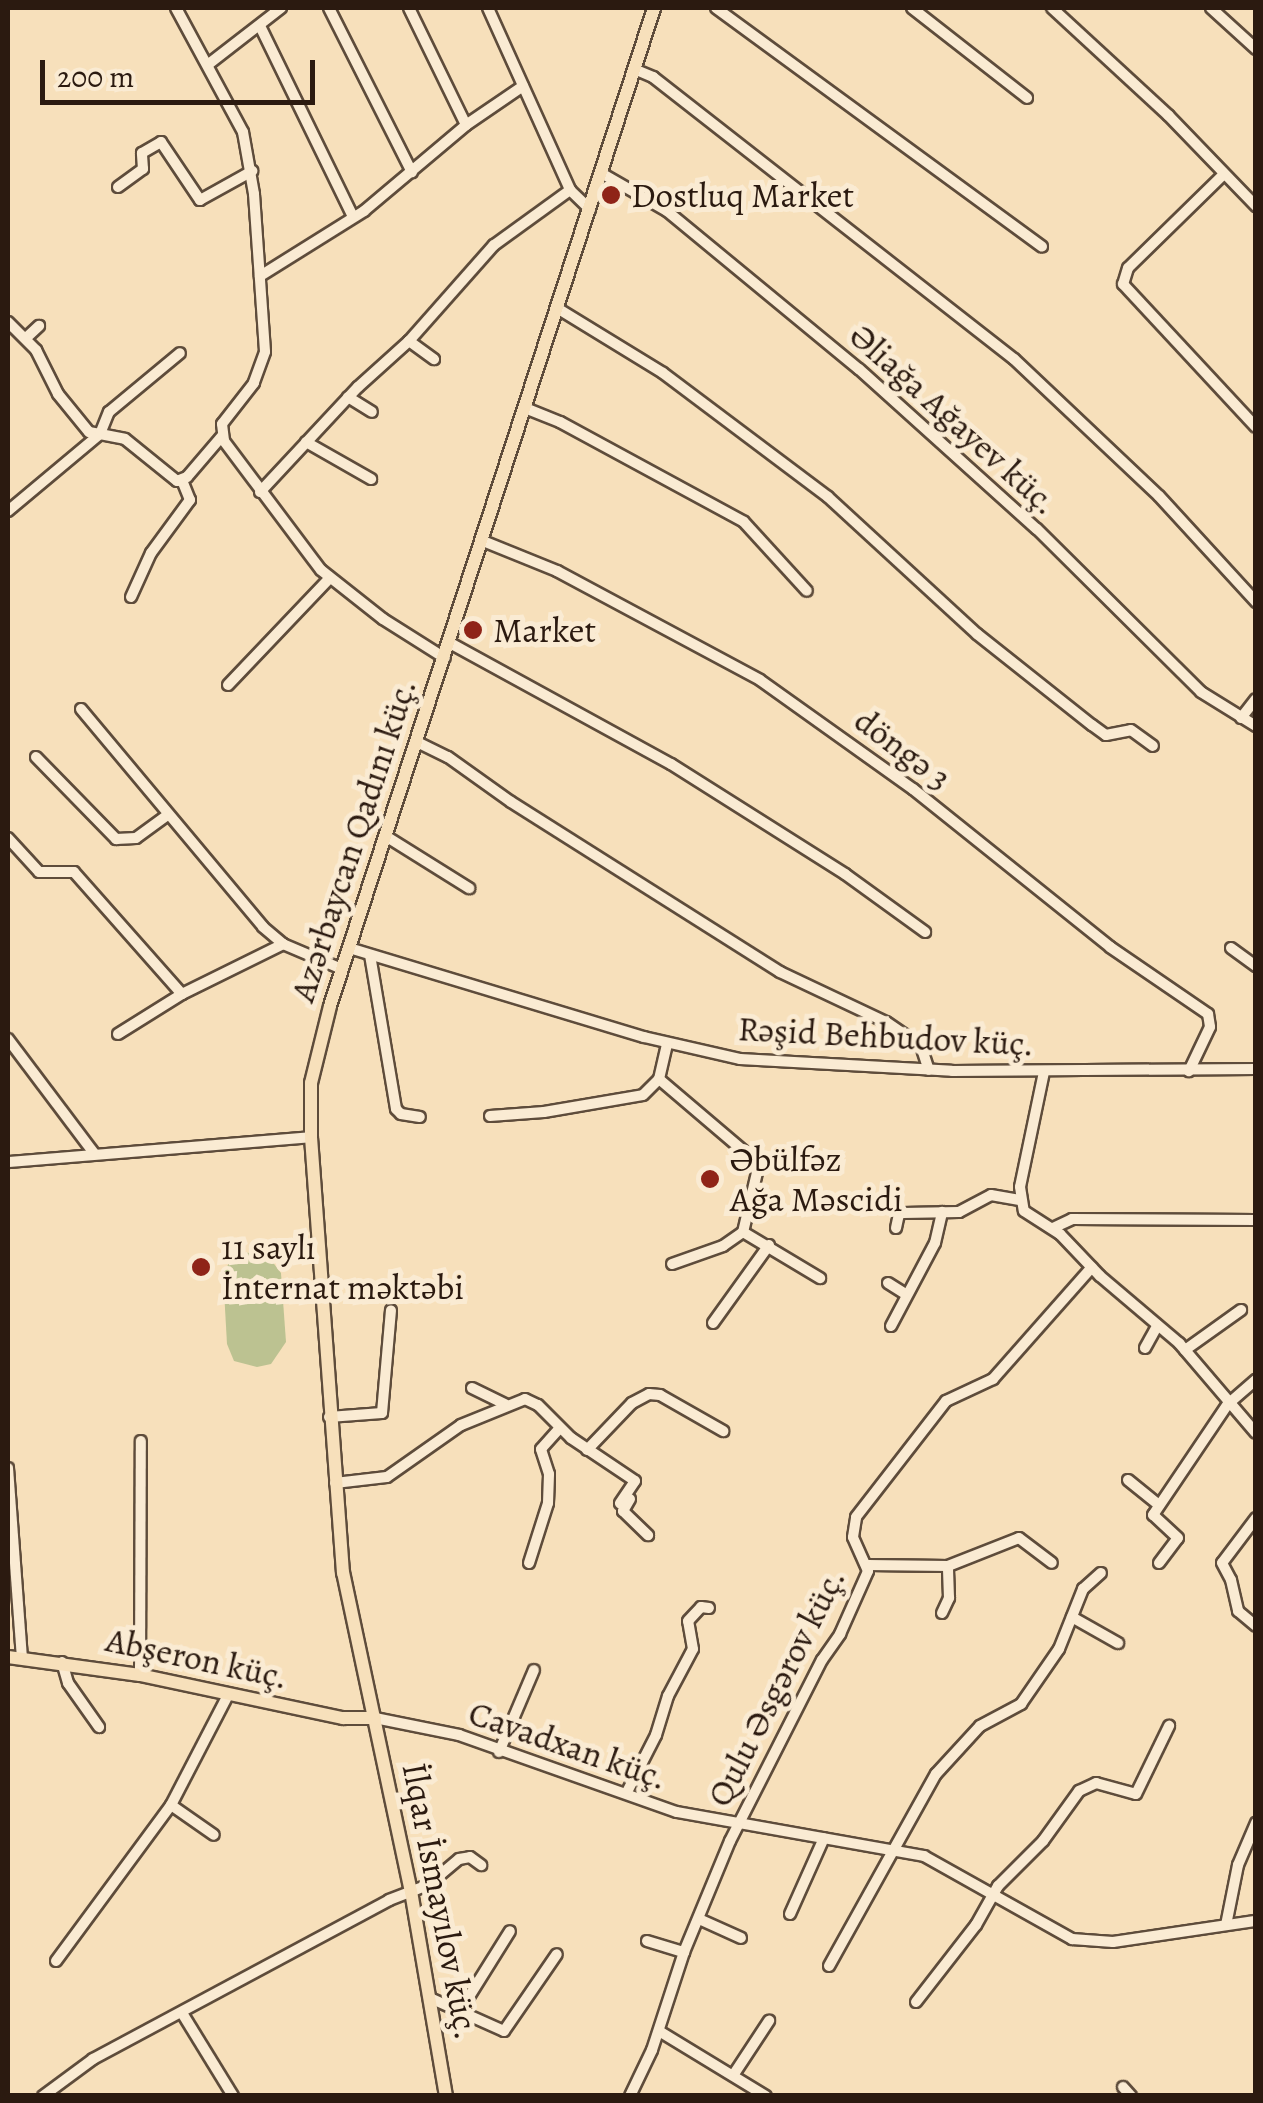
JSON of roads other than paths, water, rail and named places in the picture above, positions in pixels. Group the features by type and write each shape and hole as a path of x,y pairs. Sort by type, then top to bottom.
{"main road":[{"name":"Azərbaycan Qadını küç.","path":"375,1718 345,1586 335,1483 311,1137 314,1068 342,969 654,8"},
{"name":"Abşeron küç.","path":"15,1658 140,1674 343,1718 375,1718"},
{"name":"İlqar İsmayılov küç.","path":"375,1718 411,1892 446,2096"}],"street":[{"path":"176,8 210,63 244,132 252,171 263,361 254,382 225,418 222,436 182,480"},
{"path":"210,63 280,8"},
{"path":"330,8 412,172"},
{"path":"409,8 466,125"},
{"path":"488,8 570,190 590,209"},
{"path":"716,8 1042,247"},
{"path":"912,8 1027,98"},
{"path":"1052,8 1256,206"},
{"path":"1212,8 1256,48"},
{"path":"260,26 352,215"},
{"path":"634,69 654,77 1014,359 1159,496 1256,602"},
{"path":"260,276 412,172 466,125 523,86"},
{"path":"118,187 143,169 142,153 161,142 200,200 252,171"},
{"name":"Əliağa Ağayev küç.","path":"601,173 667,211 859,370 1037,529 1201,692 1256,726"},
{"path":"1224,174 1128,268 1122,284 1256,427"},
{"path":"260,492 348,397 409,340 494,245 570,190"},
{"path":"557,308 662,373 828,497 977,634 1092,725 1106,734 1132,730 1152,746"},
{"path":"8,322 26,338 81,426 124,440 166,476 182,480"},
{"path":"26,338 39,326"},
{"path":"409,340 434,359"},
{"path":"8,510 100,434 109,412 180,353"},
{"path":"348,397 372,412"},
{"path":"526,408 560,422 744,522 807,591"},
{"path":"222,436 260,492 330,578 445,658"},
{"path":"306,442 370,479"},
{"path":"131,597 151,553 190,500 182,480"},
{"name":"döngə 3","path":"483,541 558,572 760,680 913,789 1110,947 1208,1014 1210,1027 1189,1070"},
{"path":"228,685 330,578"},
{"path":"450,642 671,764 845,874 925,932"},
{"path":"1241,718 1256,699"},
{"path":"81,709 283,944 342,969"},
{"path":"417,742 448,757 527,813 780,972 899,1031 921,1046 929,1070"},
{"path":"36,757 116,839 136,838 168,814"},
{"path":"387,837 469,888"},
{"path":"8,838 39,872 74,872 182,994"},
{"path":"118,1034 182,994 283,944"},
{"name":"Rəşid Behbudov küç.","path":"349,948 667,1043 764,1062 1044,1072 1256,1069"},
{"path":"1231,948 1256,966"},
{"path":"370,954 396,1108 401,1114 420,1117"},
{"path":"8,1039 94,1153"},
{"path":"490,1116 544,1112 642,1095 659,1079 667,1043"},
{"path":"1044,1072 1020,1200 1029,1216 1054,1228 1185,1350 1256,1433"},
{"path":"659,1079 756,1159 759,1172 743,1232 723,1246 672,1264"},
{"path":"8,1162 311,1137"},
{"path":"896,1228 899,1214 965,1210 991,1195 1020,1200"},
{"path":"891,1326 938,1236 942,1212"},
{"path":"1054,1228 1072,1219 1256,1220"},
{"path":"743,1232 820,1278"},
{"path":"713,1323 768,1245"},
{"name":"Qulu Əsgərov küç.","path":"630,2096 659,2031 684,1952 739,1822 840,1634 868,1565 853,1537 853,1526 886,1476 946,1401 993,1379 1092,1267"},
{"path":"888,1283 907,1295"},
{"path":"330,1416 382,1413 390,1310"},
{"path":"1185,1350 1241,1310"},
{"path":"1145,1348 1158,1325"},
{"path":"1159,1564 1178,1538 1152,1518 1228,1404 1256,1380"},
{"path":"472,1388 506,1404"},
{"path":"587,1450 632,1403 648,1394 660,1395 723,1431"},
{"path":"335,1483 387,1477 461,1425 506,1404 532,1401 587,1450 634,1481 637,1487 624,1511 648,1535"},
{"path":"529,1564 548,1502 549,1474 541,1449 560,1428"},
{"path":"140,1674 141,1440"},
{"path":"8,1468 15,1658"},
{"path":"1128,1480 1159,1505"},
{"path":"620,1503 634,1481"},
{"path":"1256,1518 1222,1563 1231,1580 1238,1612 1256,1626"},
{"path":"868,1565 948,1566 1019,1538 1052,1563"},
{"path":"942,1613 948,1598 948,1566"},
{"path":"829,1966 890,1850 936,1774 980,1726 1021,1704 1058,1649 1084,1590 1101,1572"},
{"path":"627,1792 656,1736 668,1696 694,1649 688,1621 701,1607 709,1608"},
{"path":"1072,1618 1118,1643"},
{"path":"62,1662 68,1682 98,1727"},
{"path":"499,1752 534,1670"},
{"path":"56,1961 170,1805 228,1696"},
{"name":"Cavadxan küç.","path":"375,1718 429,1727 677,1812 937,1861 1048,1929 1086,1942 1256,1921"},
{"path":"916,2002 976,1925 993,1894 1043,1841 1084,1785 1096,1782 1136,1794 1169,1726"},
{"path":"170,1805 214,1835"},
{"path":"1226,1925 1238,1865 1256,1823"},
{"path":"790,1914 824,1838"},
{"path":"44,2096 93,2059 389,1900 411,1892 464,1856 481,1865"},
{"path":"699,1919 741,1938"},
{"path":"460,2011 510,1932"},
{"path":"648,1941 684,1952"},
{"path":"430,1998 501,2031 507,2030 557,1954"},
{"path":"182,2013 234,2096"},
{"path":"734,2074 769,2022"},
{"path":"659,2031 766,2096"}],"place":[{"name":"Dostluq Market","path":"611,195"},
{"name":"Market","path":"473,630"},
{"name":"Əbülfəz Ağa Məscidi","path":"710,1179"},
{"name":"11 saylı İnternat məktəbi","path":"201,1267"}]}
